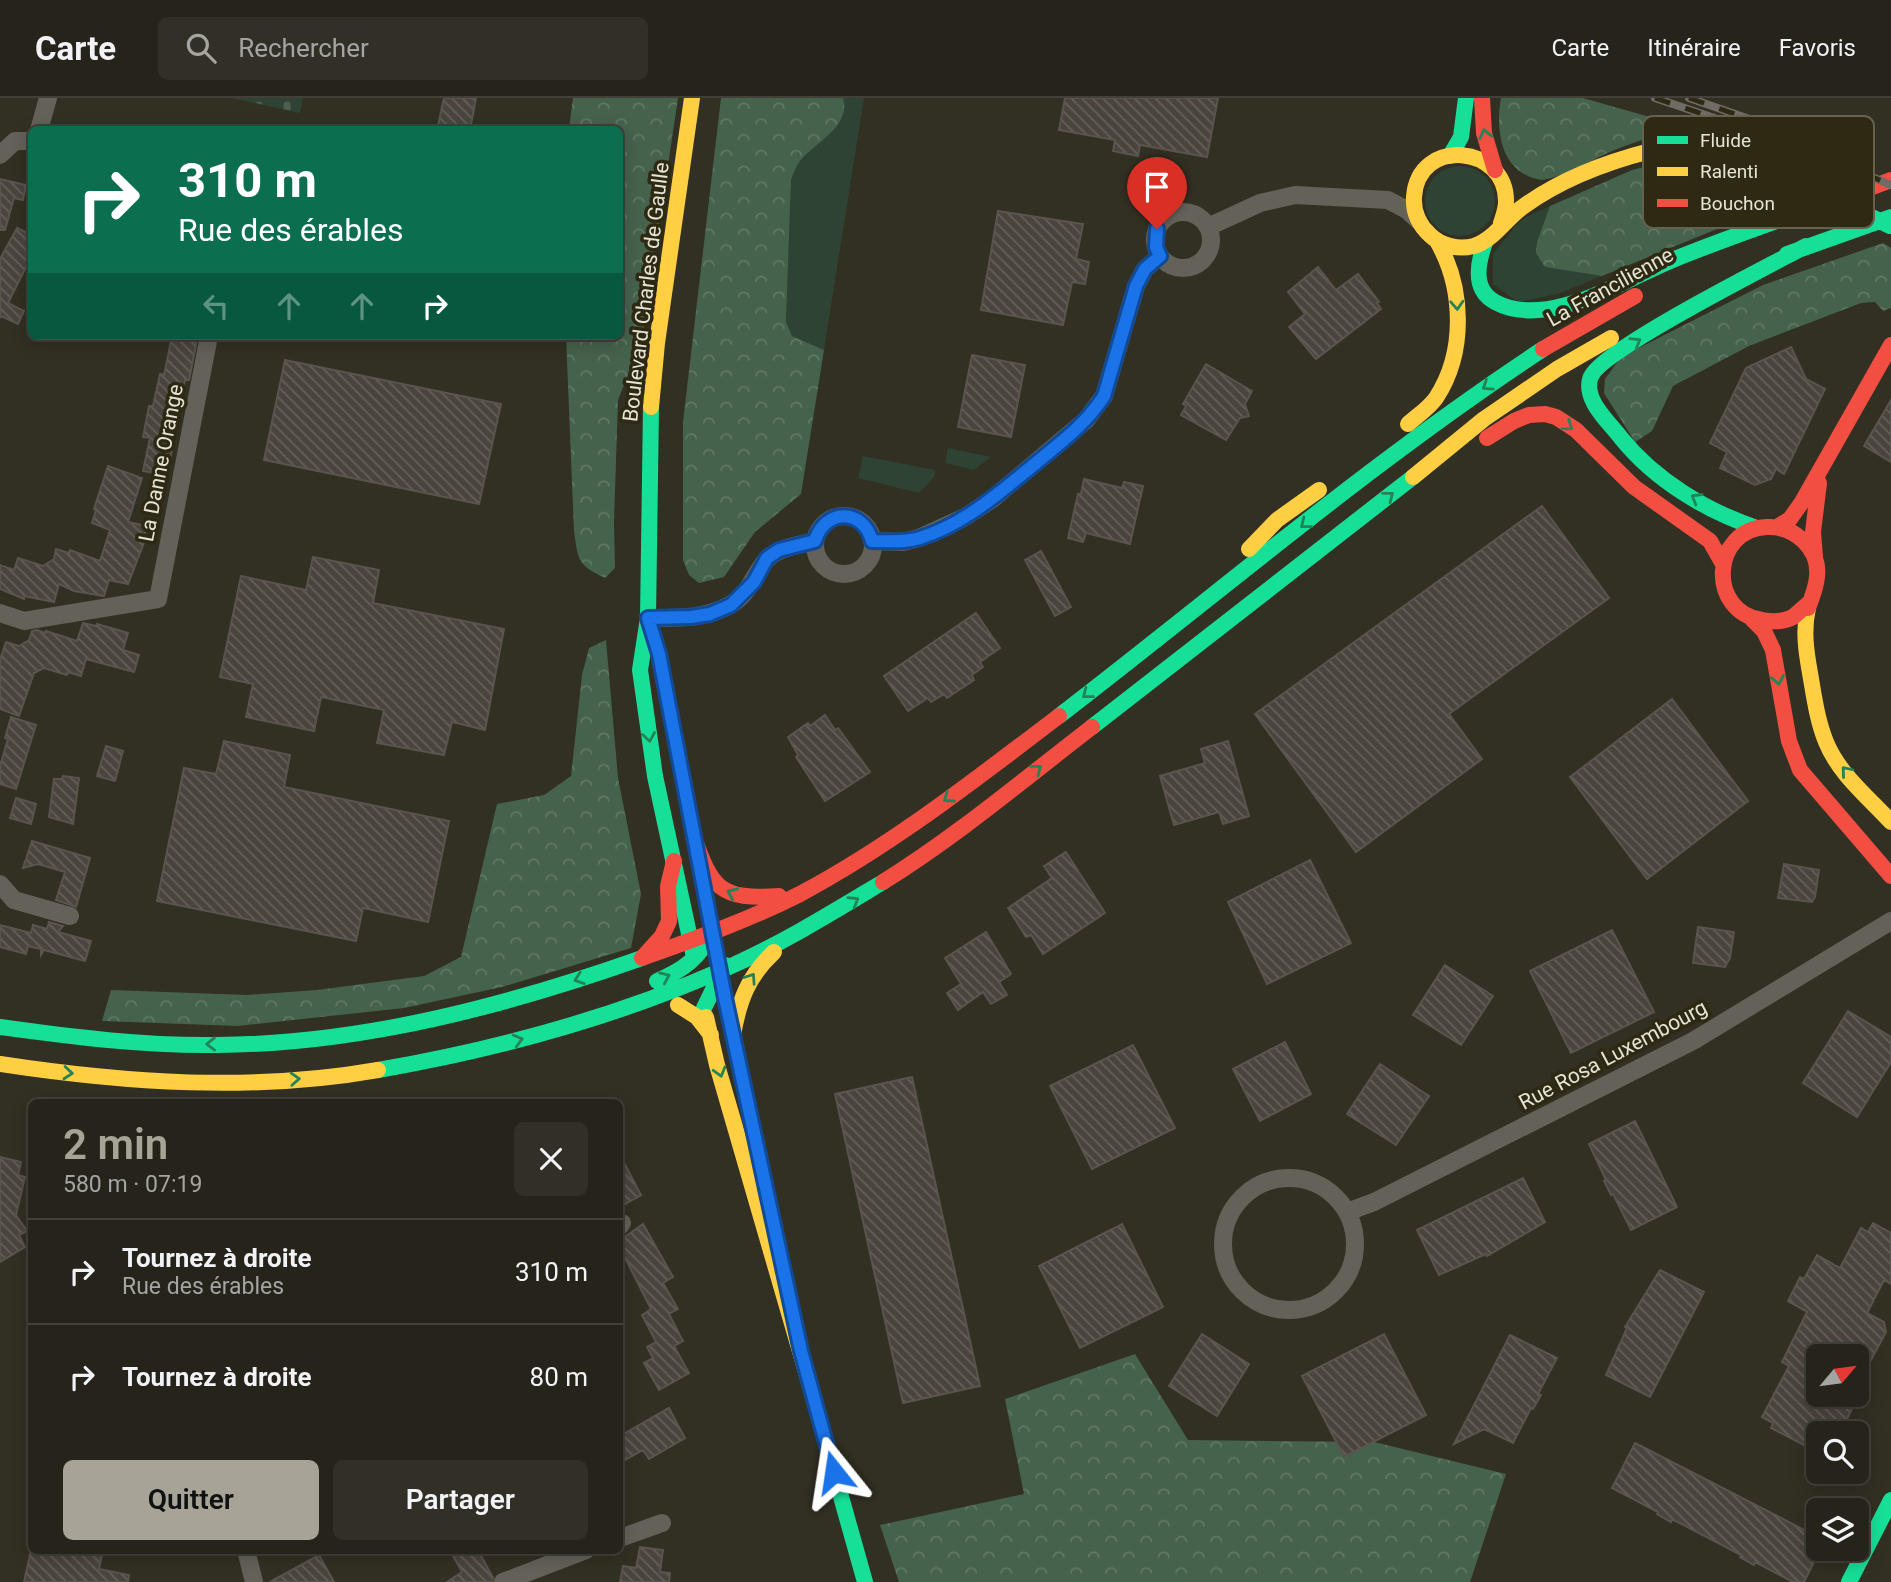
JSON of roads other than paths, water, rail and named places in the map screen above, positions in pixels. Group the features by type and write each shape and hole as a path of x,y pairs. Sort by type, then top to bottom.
{"main road":[{"name":"Boulevard Charles de Gaulle","path":"692,98 651,400 648,618 640,670 655,776 704,1007 865,1582"},
{"path":"1450,156 1460,139 1466,98"},
{"path":"1482,98 1484,133 1505,190 1506,201 1501,223"},
{"path":"1555,187 1540,190 1520,189 1509,185 1476,157 1450,156 1432,164 1418,181 1414,198 1418,220 1427,234 1437,241 1458,248 1475,245 1486,240 1521,207 1555,187 1643,154"},
{"name":"La Francilienne","path":"1874,186 1891,180"},
{"path":"1874,222 1891,217"},
{"path":"1874,219 1891,227"},
{"path":"1486,240 1478,272 1483,291 1500,306 1528,313 1576,301 1651,268 1759,228"},
{"name":"La Francilienne","path":"799,894 950,797 1473,396 1600,315 1660,282 1771,228"},
{"path":"0,1065 173,1083 318,1077 429,1061 488,1048 561,1028 699,982 860,898 985,813 1005,793 1231,621 1460,441 1484,419 1557,369 1676,301 1856,228"},
{"path":"1384,442 1434,401 1448,375 1457,329 1457,294 1448,261 1437,241"},
{"path":"1757,528 1722,514 1671,483 1643,462 1598,409 1591,398 1589,382 1594,370 1609,357 1693,306 1806,246"},
{"path":"1777,527 1786,523 1795,513 1891,345"},
{"path":"1460,441 1487,438 1519,418 1545,414 1560,420 1589,443 1639,491 1712,543 1723,564"},
{"path":"1820,472 1813,532 1818,581 1809,603 1805,635 1821,728 1830,751 1891,822"},
{"path":"1110,676 1117,653 1251,548 1277,520 1329,483"},
{"path":"1815,557 1801,537 1791,531 1777,527 1757,528 1744,533 1728,551 1723,564 1722,580 1728,597 1739,611 1764,631 1773,650 1789,741 1800,771 1891,876"},
{"path":"1752,619 1767,622 1785,620 1796,615 1809,603"},
{"name":"Boulevard Charles de Gaulle","path":"648,618 659,654 720,972 801,1351"},
{"path":"693,835 713,882 726,892 750,899 799,894"},
{"path":"643,957 669,923 671,909 668,880 674,861"},
{"path":"0,1027 161,1045 307,1039 461,1012 547,990 712,932 799,894"},
{"path":"704,1007 720,972 751,936 790,908 799,894"},
{"path":"561,1028 607,997 658,980 695,961 712,932"},
{"path":"733,1035 739,998 744,988 754,972 794,934"},
{"path":"656,998 690,1010 702,1021 711,1035"},
{"path":"1849,1582 1891,1500"}],"street":[{"path":"40,126 48,98"},
{"path":"0,155 15,141 28,141"},
{"path":"1382,199 1402,192 1418,181"},
{"path":"1208,227 1259,203 1295,195 1382,199 1397,204 1418,220"},
{"path":"1177,212 1195,214 1208,227 1211,234 1210,249 1200,263 1182,268 1160,256 1156,247 1157,229 1169,216 1177,212"},
{"path":"872,541 903,542 919,538 965,517 991,500 1086,420 1107,388 1136,286 1145,269 1160,256"},
{"name":"La Danne Orange","path":"0,613 23,621 158,599 208,340"},
{"path":"839,516 857,519 864,524 872,541 868,560 862,567 843,573 825,567 819,559 815,541 823,524 839,516"},
{"path":"648,618 691,617 710,614 731,605 754,582 767,558 779,550 815,541"},
{"path":"1,882 14,900 70,916"},
{"name":"Rue Rosa Luxembourg","path":"1347,1212 1374,1202 1693,1041 1891,921"},
{"path":"1279,1178 1299,1178 1318,1185 1335,1196 1347,1212 1354,1234 1354,1256 1347,1278 1323,1301 1313,1307 1291,1311 1268,1308 1248,1298 1233,1281 1224,1261 1222,1238 1228,1216 1241,1198 1259,1184 1279,1178"},
{"path":"623,1537 662,1523"},
{"path":"247,1554 254,1582"},
{"path":"503,1582 576,1554"}],"railway":[{"path":"1655,98 1708,116"},
{"path":"1689,98 1741,116"},
{"path":"1874,178 1891,185"}]}
